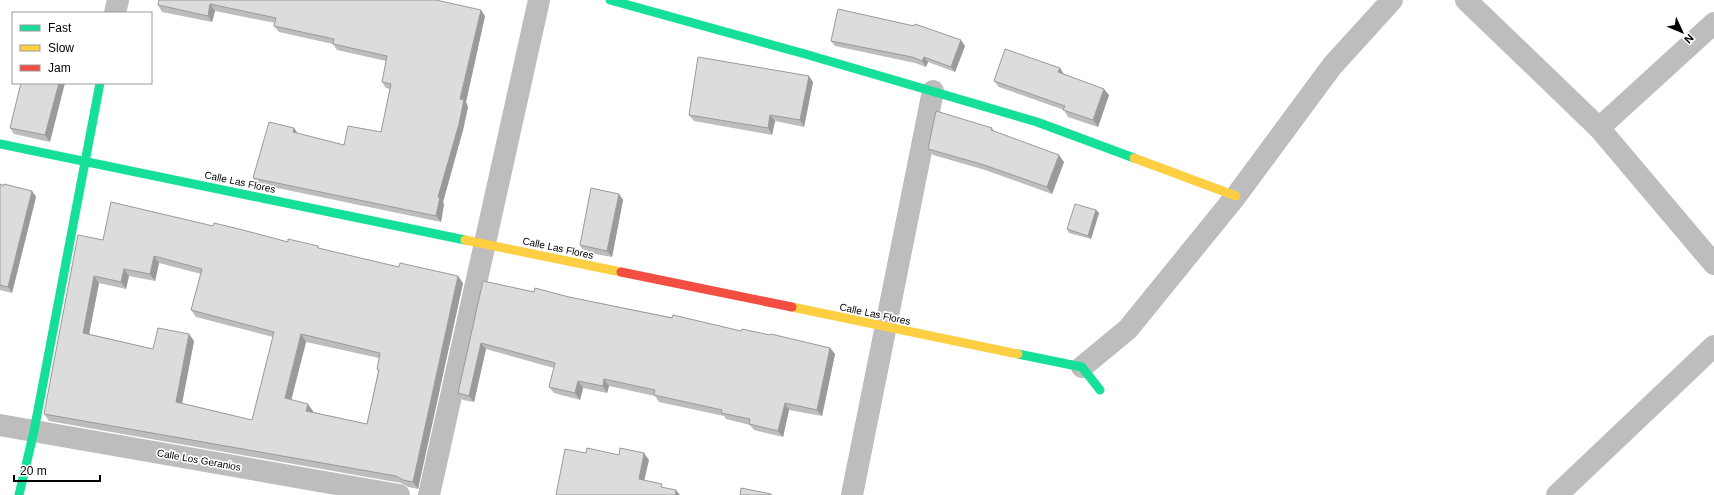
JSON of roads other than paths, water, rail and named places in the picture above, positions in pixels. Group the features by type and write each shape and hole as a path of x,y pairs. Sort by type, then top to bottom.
{"street":[{"path":"115,12 118,0"},
{"path":"429,495 539,0"},
{"path":"610,0 805,54 1037,122 1236,196"},
{"path":"1100,390 1082,367 1128,329 1236,196 1332,66 1392,0"},
{"path":"1466,0 1599,128 1714,264"},
{"path":"1599,128 1714,23"},
{"path":"19,495 34,431 100,84"},
{"path":"852,495 932,91"},
{"name":"Calle Las Flores","path":"0,144 1082,367"},
{"path":"1557,495 1714,346"},
{"name":"Calle Los Geranios","path":"0,425 399,495"}]}
